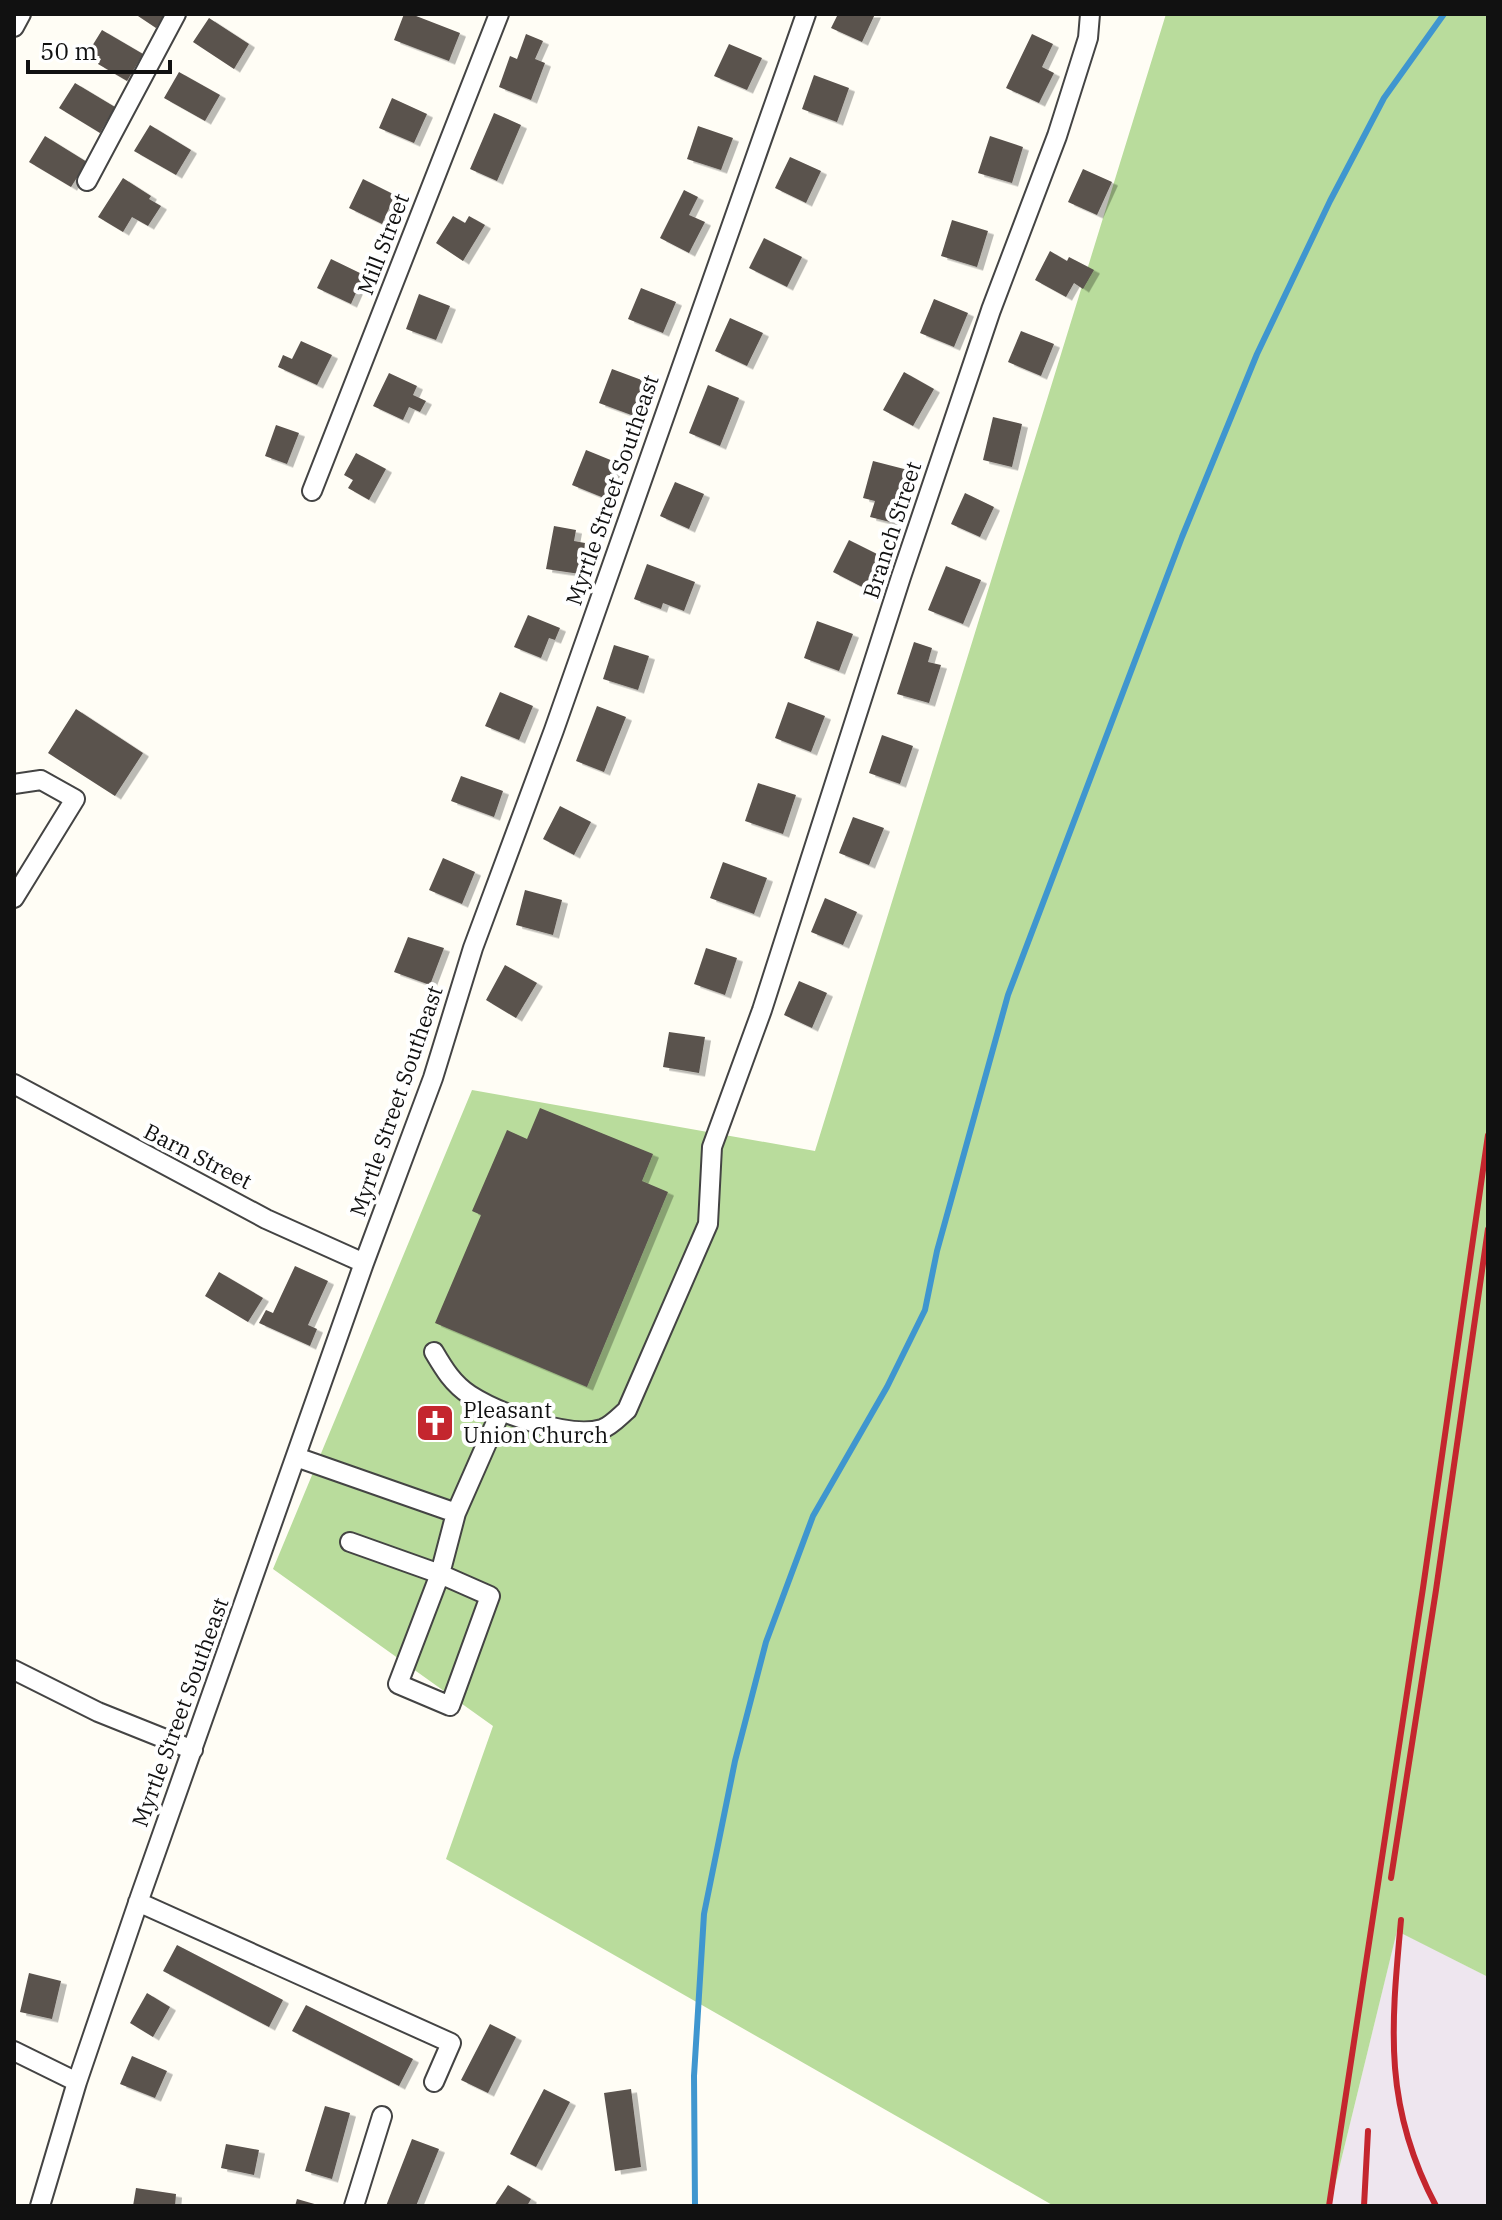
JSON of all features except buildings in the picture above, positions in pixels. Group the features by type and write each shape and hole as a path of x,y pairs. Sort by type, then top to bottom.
{"street":[{"path":"87,181 176,14"},
{"name":"Myrtle Street Southeast","path":"40,2206 77,2082 138,1902 364,1263 433,1078 473,948 554,730 806,14"},
{"name":"Branch Street","path":"434,1352 447,1376 469,1395 501,1411 550,1426 584,1431 605,1428 627,1410 708,1224 712,1147 762,1010 981,339 1057,136 1088,38 1090,14"},
{"name":"Mill Street","path":"312,491 495,15"},
{"path":"14,784 41,780 75,799 14,898"},
{"name":"Barn Street","path":"14,1084 266,1219 364,1263"},
{"path":"350,1542 440,1574 490,1596 450,1706 398,1684 440,1574 456,1513 501,1411"},
{"path":"296,1457 456,1513"},
{"path":"14,1670 98,1712 193,1750"},
{"path":"138,1902 451,2043 434,2082"},
{"path":"14,2051 77,2082"},
{"path":"354,2206 382,2116"}],"shaded area":[{"path":"1397,1930 1488,1977 1488,2206 1330,2206"}],"green space":[{"path":"1166,14 1488,14 1488,1977 1397,1931 1330,2206 1054,2206 446,1859 493,1726 273,1569 472,1090 815,1151"}],"waterway":[{"path":"695,2206 694,2076 704,1914 735,1761 766,1642 813,1516 887,1387 925,1310 937,1251 1008,995 1182,537 1257,354 1330,201 1384,98 1444,14"}],"railway":[{"path":"1329,2206 1488,1135"},
{"path":"1391,1878 1488,1229"},
{"path":"1401,1920 1394,2032 1399,2100 1419,2169 1436,2206"},
{"path":"1364,2206 1368,2131"}],"place":[{"name":"Pleasant Union Church","path":"435,1423"}]}
